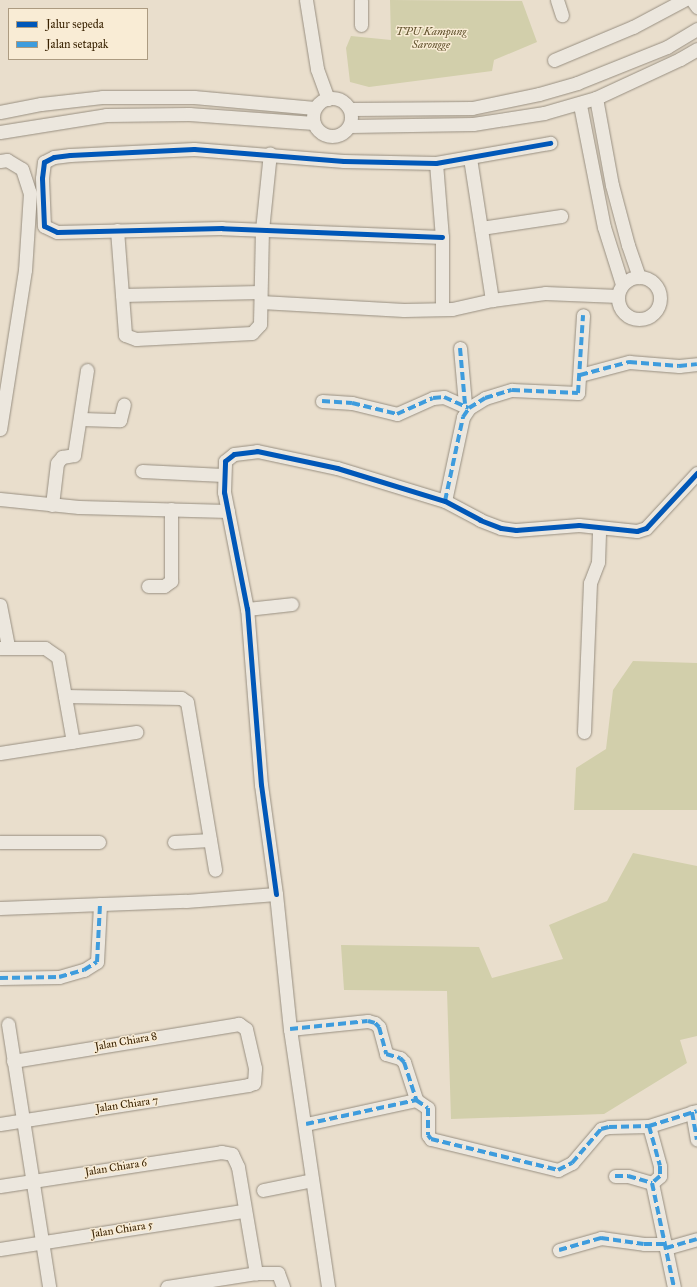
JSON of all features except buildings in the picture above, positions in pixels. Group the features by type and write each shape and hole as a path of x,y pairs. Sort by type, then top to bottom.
{"street":[{"path":"306,0 317,69 328,99"},
{"path":"361,0 361,26"},
{"path":"557,0 562,14"},
{"path":"554,60 633,27 684,0"},
{"path":"692,0 697,7"},
{"path":"351,110 472,108 539,94 577,83 667,47 697,29"},
{"path":"0,132 106,115 190,114 314,123 325,134 333,136 340,134 350,126 473,124 544,113 580,104 680,59 697,49"},
{"path":"539,94 544,113"},
{"path":"0,112 41,104 102,97 194,97 315,108"},
{"path":"314,123 315,108 323,99 340,98 351,110 350,126"},
{"path":"596,98 612,185 639,277"},
{"path":"122,295 260,297 442,309 492,300 545,293 620,290 630,279 639,277 652,281 659,292 658,305 650,315 637,318 625,314 620,290 596,188 580,104"},
{"path":"442,237 262,230 117,230 57,232 44,226 42,178 44,162 54,157 70,155 194,148 344,161 436,163 550,143"},
{"path":"117,230 125,335 136,339 252,333 260,324 262,230 270,154"},
{"path":"470,158 492,300"},
{"path":"0,161 7,160 22,169 30,193 25,270 0,429"},
{"path":"436,163 442,237 442,309"},
{"path":"596,188 612,185"},
{"path":"481,228 561,216"},
{"path":"322,401 352,403 397,414 434,398 444,397 467,406 485,398 512,390 576,394 580,391 579,359 584,315"},
{"path":"445,501 463,417 467,406 460,348"},
{"path":"580,375 629,362 679,366 697,364"},
{"path":"52,505 57,463 62,457 74,455 82,419 87,370"},
{"path":"82,419 120,420 124,404"},
{"path":"328,1287 312,1180 306,1124 290,1029 276,894 261,785 247,609 228,511 223,475 225,461 234,454 257,451 337,468 445,501 501,528 533,530 579,525 638,531 646,528 697,473"},
{"path":"142,471 223,475"},
{"path":"0,499 52,505 228,511"},
{"path":"148,586 164,586 171,582 171,509"},
{"path":"584,732 590,583 598,562 599,528"},
{"path":"247,609 292,604"},
{"path":"0,605 4,647 45,648 53,652 58,657 73,742"},
{"path":"65,696 181,698 187,702 215,870"},
{"path":"0,753 136,732"},
{"path":"174,842 210,840"},
{"path":"0,842 99,842"},
{"path":"0,908 276,894"},
{"path":"0,978 59,977 84,970 97,962 100,904"},
{"path":"290,1029 368,1021 375,1023 379,1027 386,1054 400,1058 404,1062 416,1100 428,1108 428,1135 431,1139 558,1170 572,1163 601,1129 609,1126 649,1126 694,1111 697,1140"},
{"path":"8,1024 49,1287"},
{"name":"Jalan Chiara 8","path":"13,1061 239,1024 246,1029 255,1068 254,1083"},
{"name":"Jalan Chiara 7","path":"0,1124 225,1090 254,1083"},
{"path":"306,1124 416,1100"},
{"path":"649,1126 660,1166 660,1176 652,1183"},
{"name":"Jalan Chiara 6","path":"0,1186 221,1152 232,1154 238,1167 244,1211"},
{"path":"615,1176 628,1176 652,1183"},
{"path":"263,1190 312,1180"},
{"path":"652,1183 674,1287"},
{"path":"244,1211 256,1273"},
{"name":"Jalan Chiara 5","path":"0,1249 244,1211"},
{"path":"559,1250 601,1238 666,1246 697,1239"},
{"path":"167,1287 256,1273 278,1273 283,1287"}],"green space":[{"name":"TPU Kampung Sarongge","path":"390,0 522,1 537,42 494,60 492,71 369,87 350,82 346,48 351,36 391,40"},
{"path":"633,661 697,663 697,810 574,810 576,768 606,749 613,690"},
{"path":"633,853 697,866 697,1036 680,1040 687,1063 604,1114 451,1119 447,991 344,990 341,945 479,947 492,978 563,959 549,925 607,901"}],"marked path":[{"path":"445,501 463,417 469,408 485,398 512,390 578,393 583,315"},
{"path":"460,348 465,404"},
{"path":"580,375 629,362 679,366 697,364"},
{"path":"322,401 352,403 397,414 433,398 444,397 469,408"},
{"path":"0,978 59,977 84,970 97,962 100,904"},
{"path":"290,1029 368,1021 375,1023 379,1027 386,1054 400,1058 404,1062 416,1100"},
{"path":"306,1124 416,1100 428,1108 428,1135 431,1139 558,1170 572,1163 601,1129 609,1127 649,1126 697,1111"},
{"path":"692,1112 697,1140"},
{"path":"649,1126 660,1166 660,1176 652,1183 674,1287"},
{"path":"615,1176 628,1176 652,1183"},
{"path":"559,1250 601,1238 644,1244 666,1244"},
{"path":"666,1248 697,1239"}],"cycle path":[{"path":"442,237 222,228 57,232 44,226 42,178 44,162 54,157 70,155 194,149 344,161 436,163 550,143"},
{"path":"276,894 261,785 247,609 224,492 225,461 234,454 257,451 337,468 445,501 480,520 501,528 516,530 579,525 637,531 646,528 697,473"}]}
